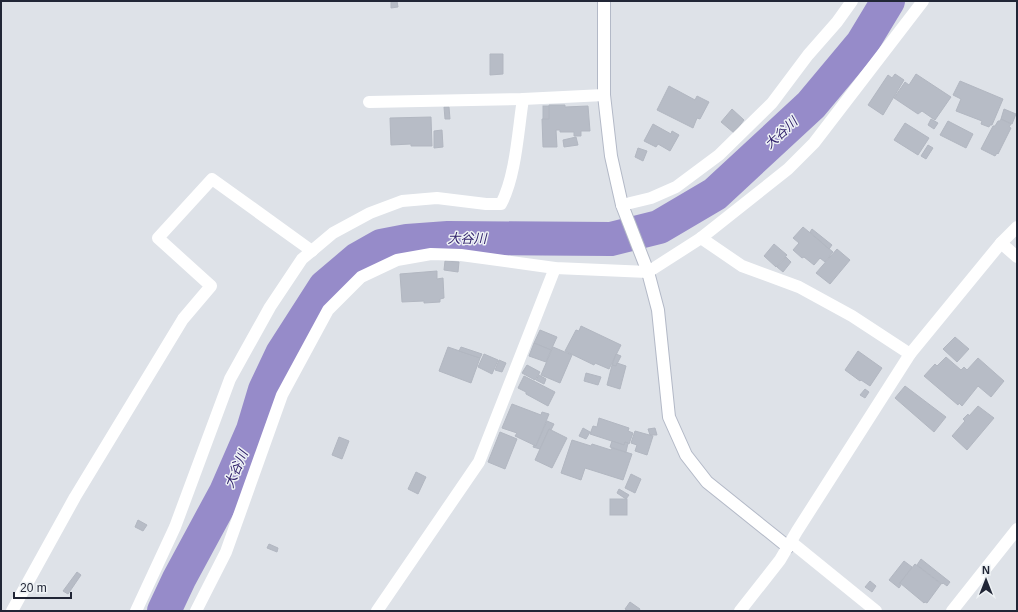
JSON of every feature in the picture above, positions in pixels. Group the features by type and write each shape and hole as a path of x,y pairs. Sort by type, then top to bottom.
{"street":[{"path":"604,1 604,95 611,156 624,210 648,272 658,310 669,417 686,456 707,482 876,611"},
{"path":"624,210 676,187 719,155 772,103 808,55 837,22 852,1"},
{"path":"196,611 226,552 282,395 328,310 361,277 397,260 431,254 461,255 555,268 648,272 701,238 788,169 814,143 922,1"},
{"path":"368,102 522,99 604,95"},
{"path":"136,611 175,527 230,380 270,307 302,259 333,232 370,213 402,201 437,198 486,204 501,204 506,195 514,162 522,99"},
{"path":"12,611 74,497 183,319 211,286 158,238 212,179 312,251"},
{"path":"740,611 780,560 910,354 1001,243 1017,227"},
{"path":"701,238 742,266 799,287 852,316 910,354"},
{"path":"1001,243 1017,257"},
{"path":"377,611 479,462 555,268"},
{"path":"952,611 1017,529"}],"building":[{"path":"391,1 397,1 398,7 391,8"},
{"path":"490,54 503,54 503,74 490,75"},
{"path":"895,74 904,80 883,115 868,105 888,75 892,78"},
{"path":"916,74 951,97 935,120 922,111 918,114 894,98 905,82 909,85"},
{"path":"960,81 1003,99 992,125 989,127 981,124 982,121 956,111 961,99 953,95"},
{"path":"669,86 695,100 697,96 709,102 700,119 697,118 693,128 657,110"},
{"path":"549,105 565,105 565,107 588,106 590,131 581,131 581,136 574,136 574,132 560,132 560,130 556,130 557,147 543,147 542,119 549,119"},
{"path":"543,106 549,106 549,119 543,119"},
{"path":"444,107 449,107 450,119 445,119"},
{"path":"732,109 744,120 734,133 721,122"},
{"path":"1004,109 1016,114 1012,124 1001,119"},
{"path":"431,117 432,146 411,146 411,144 391,145 390,118"},
{"path":"931,119 938,123 934,129 928,125"},
{"path":"1001,119 1011,124 1009,127 1011,128 998,154 997,153 995,156 981,149 993,126 995,126"},
{"path":"948,121 973,134 966,148 940,135"},
{"path":"905,123 929,138 918,155 894,140"},
{"path":"653,124 671,134 672,131 679,135 670,151 658,144 656,147 644,141"},
{"path":"442,130 443,147 434,148 434,131"},
{"path":"576,137 578,145 564,147 563,140"},
{"path":"928,145 933,148 926,159 921,156"},
{"path":"638,148 647,151 643,161 635,157"},
{"path":"803,227 833,252 825,262 820,258 814,265 804,257 802,258 793,250 799,243 793,238"},
{"path":"812,229 832,245 829,249 810,232"},
{"path":"774,244 787,255 776,267 764,256"},
{"path":"837,249 850,260 830,284 816,273"},
{"path":"786,257 791,262 783,272 777,267"},
{"path":"445,261 459,262 458,272 444,270"},
{"path":"437,271 437,279 443,278 444,298 440,299 440,302 402,302 400,274"},
{"path":"581,326 621,345 609,369 595,363 594,365 565,351 576,330 579,331"},
{"path":"540,330 557,337 551,350 534,343"},
{"path":"955,337 969,349 957,362 943,349"},
{"path":"534,343 551,350 546,362 529,356"},
{"path":"448,347 480,358 471,383 439,371"},
{"path":"461,347 482,354 480,358 459,351"},
{"path":"553,347 572,355 560,383 541,375"},
{"path":"858,351 882,368 870,386 845,370"},
{"path":"484,354 498,360 492,374 478,367"},
{"path":"616,354 621,356 616,366 612,365"},
{"path":"946,357 961,370 964,367 967,370 978,358 1004,381 991,397 978,386 962,406 959,403 958,405 924,376 935,364 937,366"},
{"path":"499,360 506,363 502,372 495,370"},
{"path":"617,363 626,366 620,389 607,385 612,365 616,366"},
{"path":"527,365 540,372 535,380 522,373"},
{"path":"586,373 601,377 598,385 584,381"},
{"path":"539,375 546,379 544,384 536,380"},
{"path":"524,376 555,392 548,406 518,388"},
{"path":"905,386 946,417 934,432 895,398"},
{"path":"865,389 869,392 865,398 860,395"},
{"path":"512,404 541,415 542,412 549,414 536,446 515,436 517,433 502,428"},
{"path":"978,406 994,418 967,450 952,436 965,421 963,419 968,414 969,416"},
{"path":"599,418 629,428 628,431 633,433 629,444 625,442 624,445 590,434 593,426 597,427"},
{"path":"547,421 554,424 551,430 549,429 540,449 533,447 534,445 536,446"},
{"path":"583,428 590,432 586,439 579,436"},
{"path":"655,428 657,435 650,435 648,429"},
{"path":"549,429 567,438 552,468 535,460"},
{"path":"635,431 653,436 647,455 635,451 637,445 631,443"},
{"path":"500,432 517,439 505,469 488,462"},
{"path":"339,437 349,441 342,459 332,455"},
{"path":"572,440 591,446 592,444 611,450 612,448 632,454 623,480 585,468 581,480 561,473"},
{"path":"612,441 624,445 625,442 628,443 626,452 610,447"},
{"path":"416,472 426,477 418,494 408,489"},
{"path":"631,474 641,479 635,493 625,488"},
{"path":"619,489 629,495 626,499 617,493"},
{"path":"610,499 627,499 627,515 610,515"},
{"path":"138,520 147,525 143,531 135,527"},
{"path":"269,544 278,548 277,552 267,548"},
{"path":"921,559 950,582 947,586 943,583 942,584 917,565"},
{"path":"904,561 912,567 899,584 901,585 899,588 889,580"},
{"path":"915,564 941,584 927,603 924,603 900,583"},
{"path":"77,572 81,575 68,594 63,591"},
{"path":"870,581 876,586 872,592 865,587"},
{"path":"630,602 640,609 639,611 628,611 625,609"}],"waterway":[{"name":"大谷川","path":"164,611 179,579 226,492 253,430 265,390 282,354 325,287 358,259 381,246 407,241 448,238 611,239 659,227 715,194 811,105 862,44 888,1"}]}
